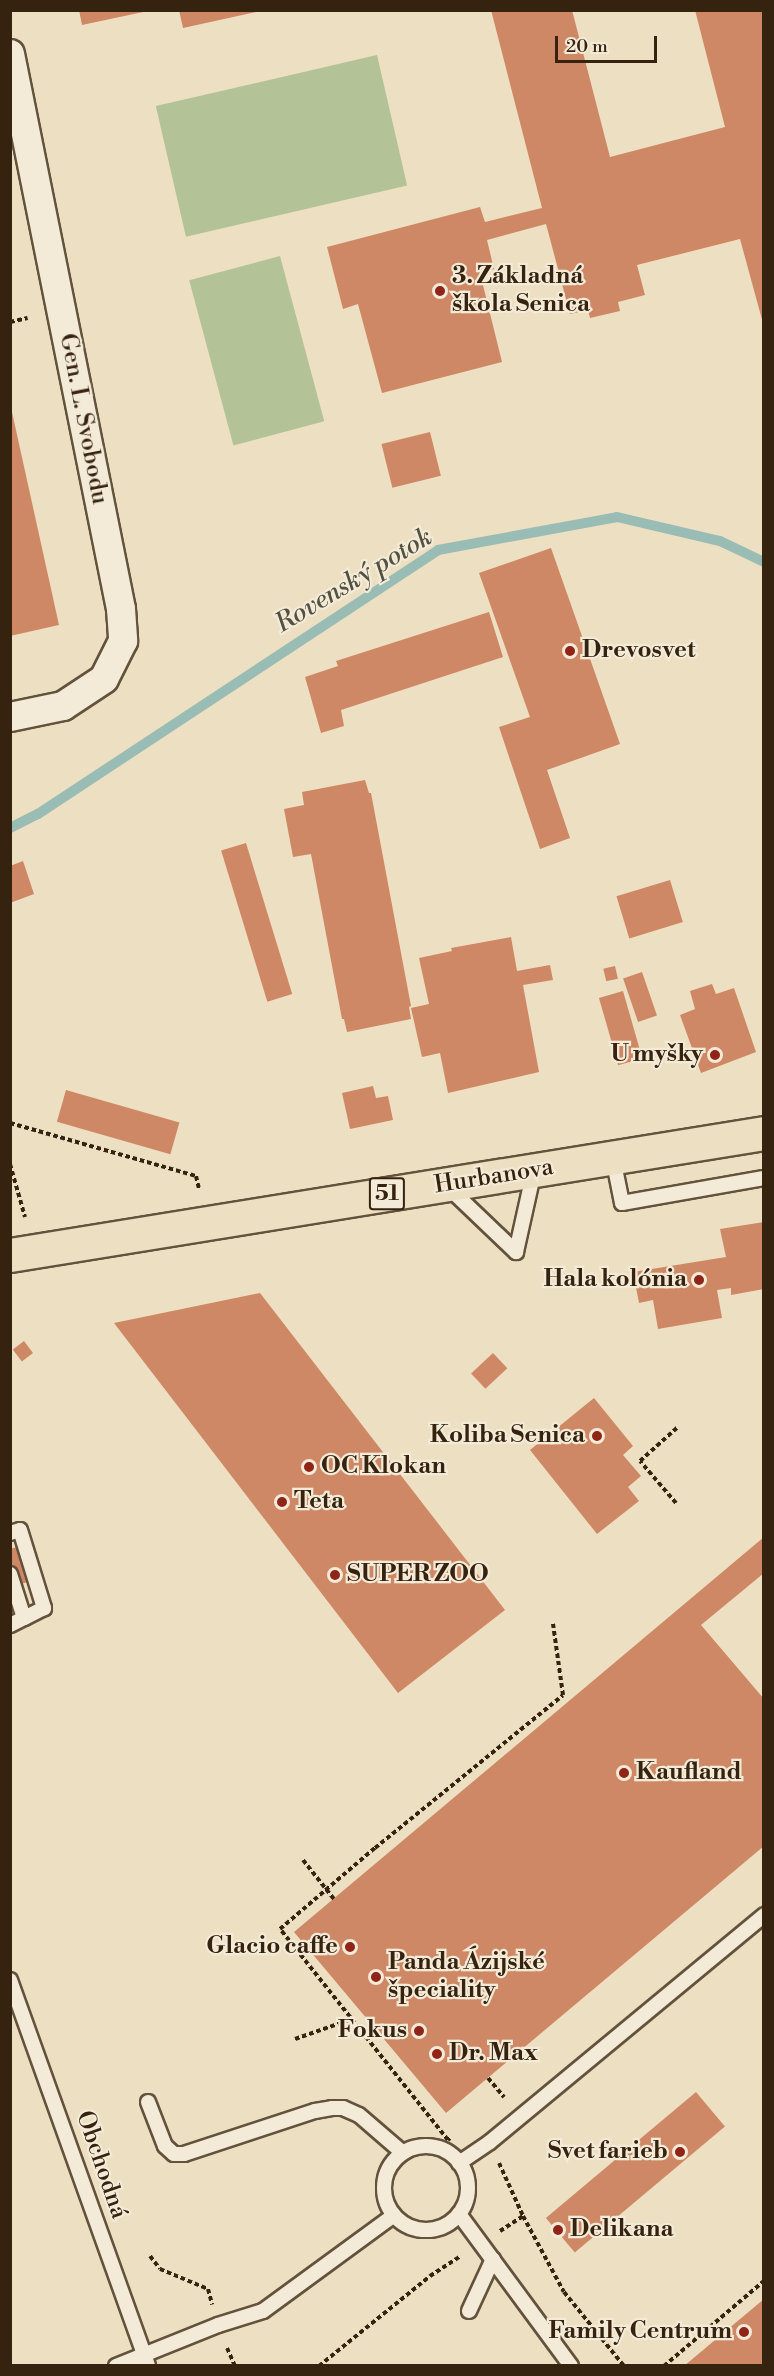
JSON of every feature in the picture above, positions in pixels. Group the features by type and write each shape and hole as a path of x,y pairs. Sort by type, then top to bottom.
{"main road":[{"name":"Hurbanova","path":"10,1255 764,1133"}],"street":[{"name":"Gen. L. Svobodu","path":"10,54 121,609 123,640 104,680 63,706 10,717"}],"lane":[{"path":"614,1158 621,1203 764,1178"},
{"path":"445,1184 516,1252 534,1171"},
{"path":"10,1533 20,1530 44,1608 10,1625"},
{"path":"10,1574 24,1618"},
{"path":"459,2163 490,2142 764,1915"},
{"name":"Obchodná","path":"10,1980 146,2360"},
{"path":"148,2102 165,2146 174,2154 184,2154 315,2111 332,2108 343,2108 359,2115 403,2153"},
{"path":"426,2146 439,2148 459,2163 466,2175 468,2189 466,2202 450,2223 426,2230 414,2229 394,2215 386,2203 384,2189 386,2175 403,2153 426,2146"},
{"path":"459,2214 571,2366"},
{"path":"116,2366 146,2360 218,2325 263,2311 394,2215"},
{"path":"469,2311 493,2259"}],"path":[{"path":"10,322 28,318"},
{"path":"10,1123 196,1176 199,1190"},
{"path":"10,1164 25,1217"},
{"path":"676,1503 640,1461 679,1426"},
{"path":"553,1624 563,1695 280,1929 448,2140 471,2122 490,2142 523,2217 564,2292 624,2366"},
{"path":"303,1860 334,1899"},
{"path":"295,2039 352,2019"},
{"path":"488,2078 504,2097"},
{"path":"491,2236 523,2217"},
{"path":"319,2366 430,2276 459,2257"},
{"path":"664,2366 764,2281"}],"green space":[{"path":"377,55 407,186 186,237 156,106"},
{"path":"280,256 324,421 233,446 189,280"}],"building":[{"path":"79,10 148,10 148,11 82,25"},
{"path":"179,10 261,10 261,11 183,28"},
{"path":"491,10 572,10 610,157 725,127 695,10 764,10 764,327 740,239 637,265 645,295 618,302 620,311 590,318 588,310 570,314 546,224 487,240 494,269 480,273 502,362 382,393 358,304 343,309 327,247 480,207 485,222 542,208"},
{"path":"10,403 59,625 10,636"},
{"path":"430,432 441,476 392,488 381,444"},
{"path":"551,548 620,744 547,770 570,838 540,849 499,727 530,717 479,573"},
{"path":"489,612 503,657 341,710 344,726 321,733 305,677 338,666 336,661"},
{"path":"365,780 369,793 371,793 411,1006 409,1007 411,1019 347,1032 344,1019 342,1019 311,854 293,857 284,809 304,805 302,792"},
{"path":"246,843 292,994 267,1002 221,851"},
{"path":"23,861 34,894 10,903 10,866"},
{"path":"670,880 683,922 629,938 616,896"},
{"path":"511,937 517,971 550,965 553,980 523,985 539,1072 448,1093 440,1053 422,1057 411,1008 429,1004 419,958 452,951 451,948"},
{"path":"615,966 618,979 606,981 603,969"},
{"path":"642,972 657,1015 638,1022 623,979"},
{"path":"712,984 716,994 734,988 756,1052 701,1073 680,1015 695,1009 690,991"},
{"path":"623,991 642,1058 618,1065 599,998"},
{"path":"373,1086 376,1098 388,1096 393,1120 350,1129 342,1093"},
{"path":"66,1090 179,1123 170,1154 57,1122"},
{"name":"Hala kolónia","path":"764,1222 764,1289 731,1295 731,1288 717,1290 722,1318 658,1329 653,1300 639,1303 633,1272 726,1257 720,1229"},
{"name":"OC Klokan","path":"260,1293 505,1610 398,1693 114,1323"},
{"path":"24,1341 33,1353 22,1361 13,1349"},
{"path":"493,1353 507,1368 485,1389 471,1373"},
{"path":"594,1398 633,1446 623,1455 641,1476 628,1487 639,1501 597,1534 530,1450"},
{"name":"Kaufland","path":"764,1537 764,1573 701,1625 764,1699 764,1846 446,2113 294,1932"},
{"path":"31,1543 42,1578 10,1587 10,1549"},
{"path":"696,2092 725,2126 575,2252 546,2218"},
{"name":"Family Centrum","path":"764,2299 764,2366 684,2366"}],"waterway":[{"name":"Rovenský potok","path":"10,828 38,814 438,550 617,517 720,541 764,562"}],"place":[{"name":"3. Základná škola Senica","path":"440,291"},
{"name":"Drevosvet","path":"570,651"},
{"name":"U myšky","path":"715,1055"},
{"name":"Hala kolónia","path":"699,1280"},
{"name":"Koliba Senica","path":"597,1436"},
{"name":"OC Klokan","path":"309,1467"},
{"name":"Teta","path":"282,1502"},
{"name":"SUPER ZOO","path":"335,1575"},
{"name":"Kaufland","path":"624,1773"},
{"name":"Glacio caffe","path":"350,1947"},
{"name":"Panda Ázijské špeciality","path":"376,1977"},
{"name":"Fokus","path":"419,2031"},
{"name":"Dr. Max","path":"437,2054"},
{"name":"Svet farieb","path":"680,2152"},
{"name":"Delikana","path":"558,2230"},
{"name":"Family Centrum","path":"744,2332"}]}
